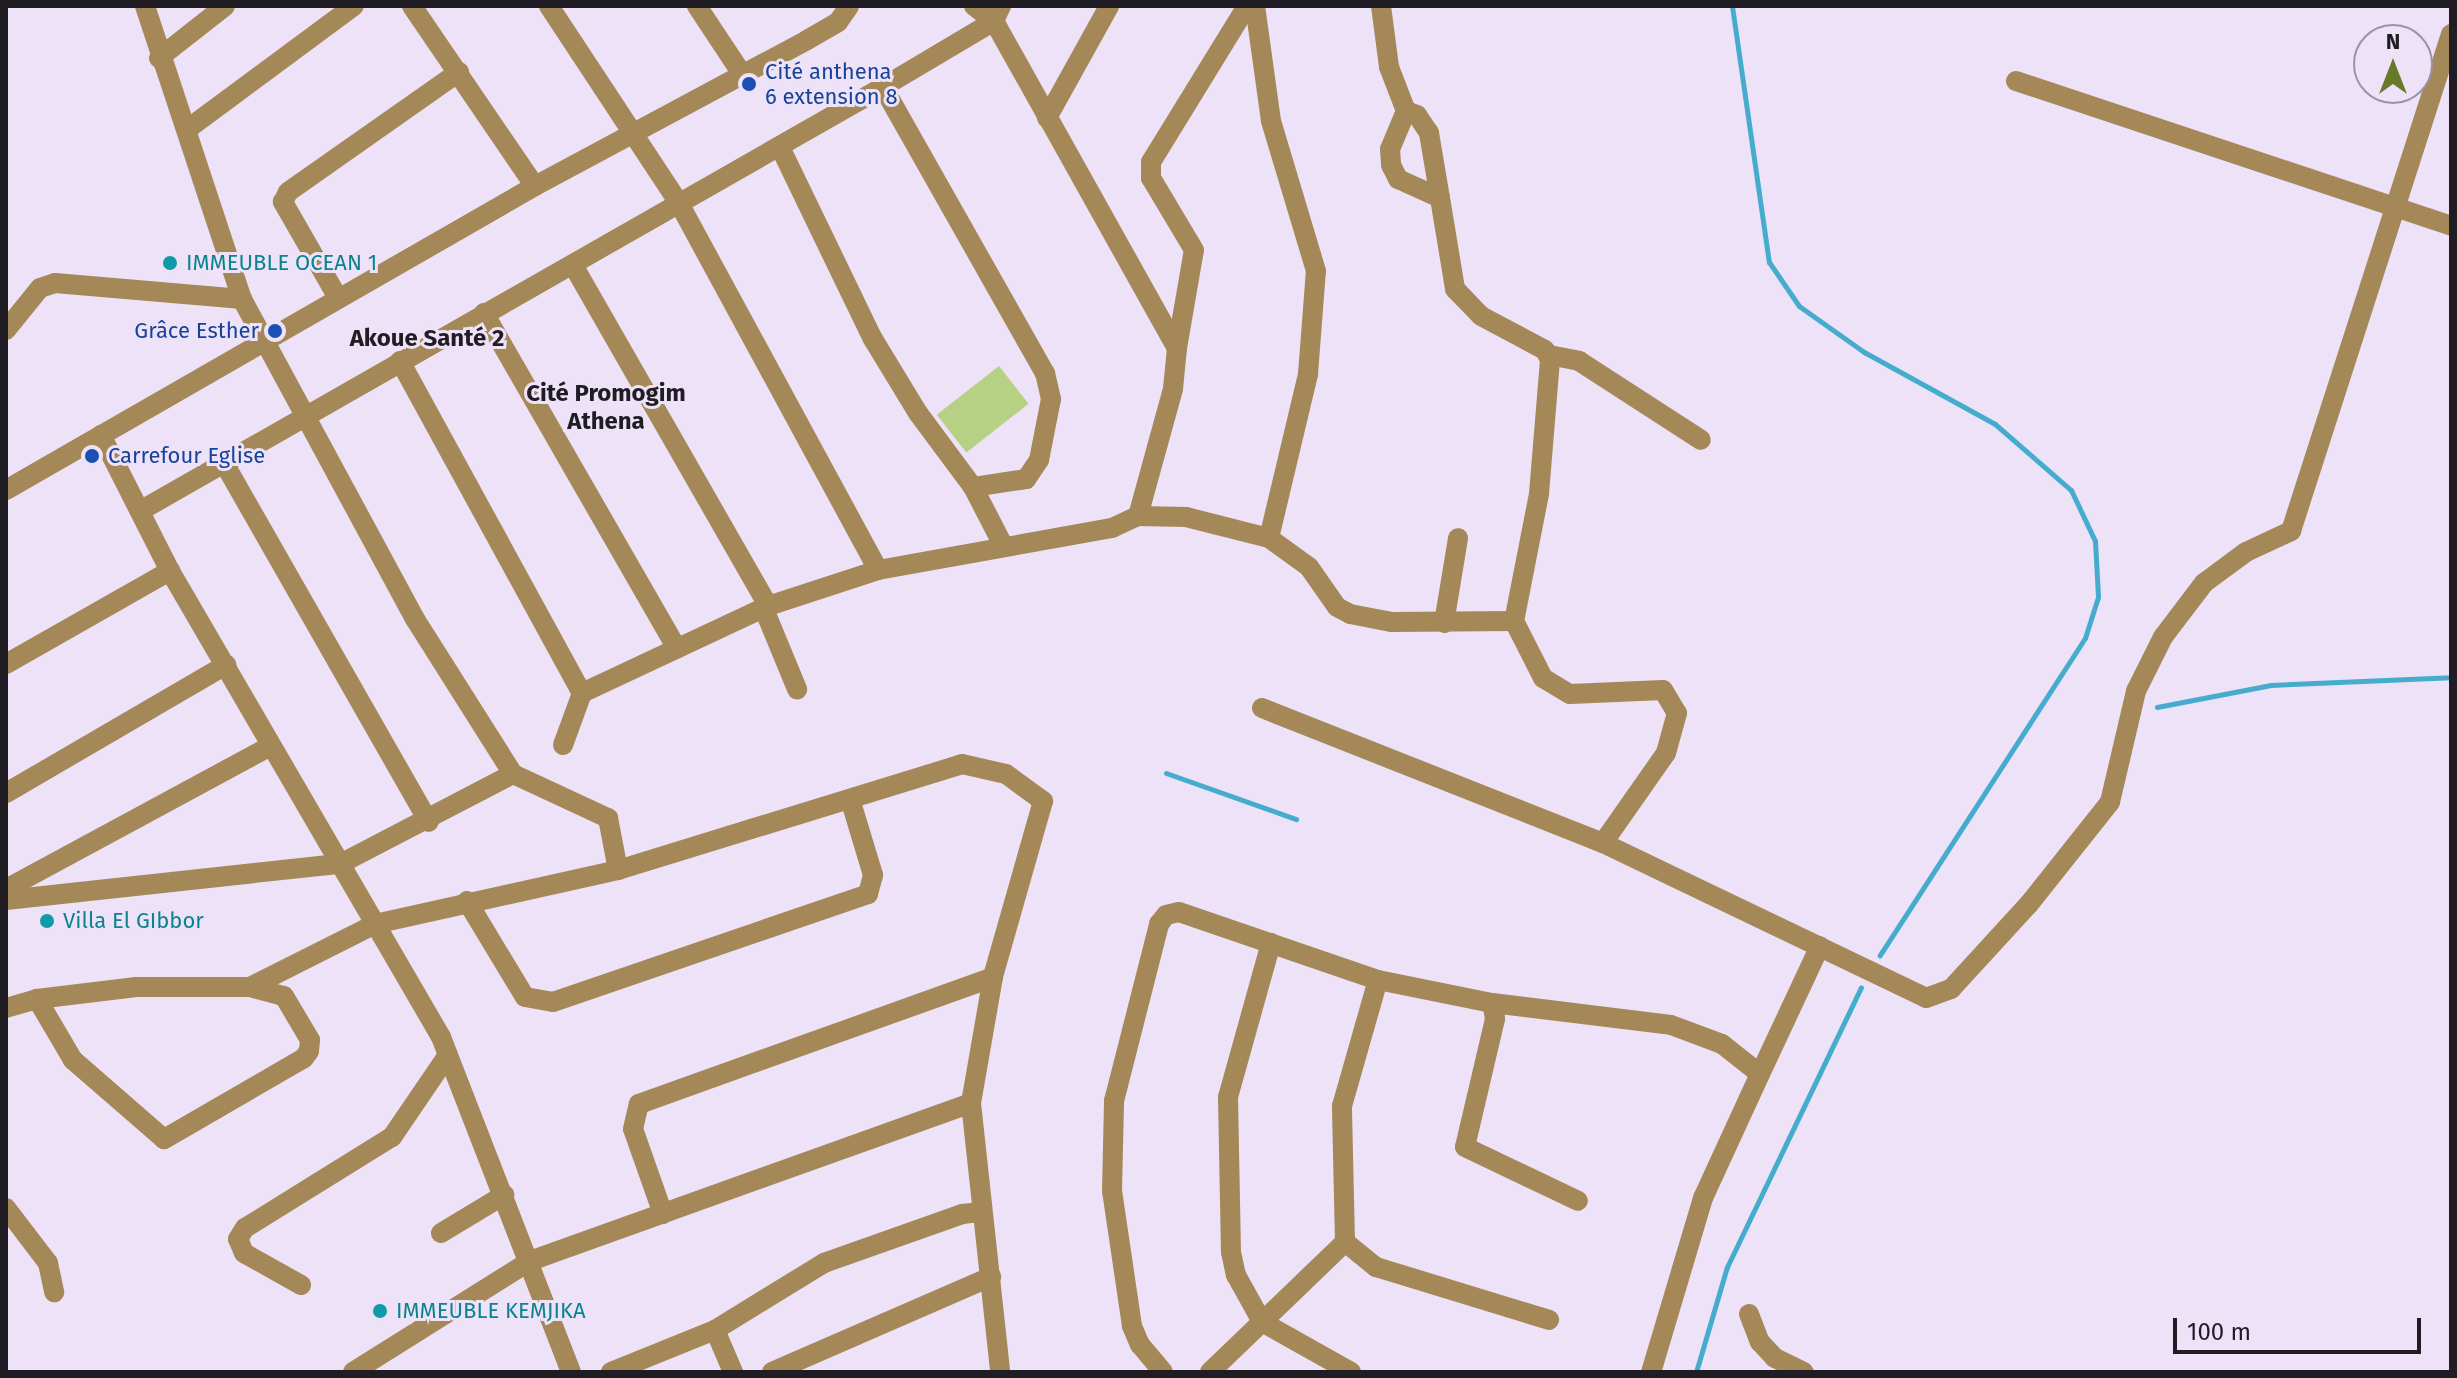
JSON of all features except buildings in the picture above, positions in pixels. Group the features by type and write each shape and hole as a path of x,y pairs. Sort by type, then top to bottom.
{"street":[{"path":"145,6 159,58 189,128 242,299 267,338 415,619 513,774 608,818 618,870"},
{"path":"159,58 225,6"},
{"path":"189,128 354,6"},
{"path":"412,6 535,186"},
{"path":"549,6 635,132 680,205 878,570"},
{"path":"697,6 742,74"},
{"path":"6,490 535,186 838,22 849,6"},
{"path":"974,6 998,13 1047,118 1177,348"},
{"path":"1047,118 1109,6"},
{"path":"1138,516 1173,389 1194,250 1151,178 1151,162 1247,6"},
{"path":"1255,6 1268,108 1316,271 1308,374 1269,538"},
{"path":"1381,6 1389,67 1406,111 1390,149 1391,165 1398,179 1440,198"},
{"path":"140,511 780,147 883,87 998,13"},
{"path":"1262,708 1603,843 1926,998 1951,989 2029,904 2110,802 2136,691 2163,637 2204,583 2246,552 2291,531 2451,34"},
{"path":"338,298 283,202 288,192 459,72"},
{"path":"2016,81 2451,226"},
{"path":"883,87 1045,373 1051,399 1039,460 1026,479 973,487"},
{"path":"1406,111 1417,115 1429,133 1455,289 1481,316 1549,355 1579,361 1701,440"},
{"path":"780,147 873,339 918,413 973,487 1003,545"},
{"path":"573,265 766,607 797,689"},
{"path":"6,330 40,288 55,283 242,299"},
{"path":"484,313 677,649"},
{"path":"1549,355 1539,494 1514,621 1543,678 1570,694 1663,690 1677,713 1666,753 1603,843"},
{"path":"400,361 582,693"},
{"path":"101,435 170,571 448,1055 571,1372"},
{"path":"224,463 429,822"},
{"path":"563,745 582,693 766,607 878,570 1003,545 1112,528 1138,516 1186,517 1269,538 1309,567 1337,607 1350,614 1444,623 1514,621"},
{"path":"1444,623 1458,538"},
{"path":"6,664 170,571"},
{"path":"6,793 226,665"},
{"path":"6,889 271,746"},
{"path":"250,987 375,924 467,901 618,870 962,764 1006,774 1043,801 993,977 971,1103 980,1212 987,1222 1000,1372"},
{"path":"6,900 340,864 429,822 513,774"},
{"path":"467,901 525,997 553,1002 868,894 873,875 850,799"},
{"path":"1163,1372 1140,1345 1123,1276 1112,1191 1114,1101 1159,924 1166,915 1179,912 1378,980 1492,1003 1671,1025 1722,1044 1760,1074"},
{"path":"1271,943 1225,1121 1231,1252 1236,1275 1262,1322 1351,1372"},
{"path":"1651,1372 1703,1198 1820,946"},
{"path":"663,1214 633,1129 639,1104 993,977"},
{"path":"1210,1372 1345,1242 1342,1106 1378,980"},
{"path":"6,1008 37,999 136,987 250,987 284,996 310,1040 304,1058 164,1139 73,1060 37,999"},
{"path":"1492,1003 1495,1019 1465,1147 1578,1201"},
{"path":"301,1285 244,1253 238,1239 245,1228 392,1137 448,1055"},
{"path":"353,1372 530,1261 971,1103"},
{"path":"441,1233 504,1195"},
{"path":"6,1208 48,1263 54,1292"},
{"path":"611,1372 715,1330 824,1263 962,1214 980,1212"},
{"path":"1345,1242 1376,1267 1549,1320"},
{"path":"772,1372 991,1277"},
{"path":"1749,1314 1760,1342 1775,1358 1804,1372"},
{"path":"715,1330 733,1372"}],"green space":[{"path":"999,366 1029,404 966,452 937,415"}],"waterway":[{"path":"1732,6 1769,262 1799,306 1864,352 1995,424 2071,490 2095,541 2098,597 2085,638 1880,955"},
{"path":"2157,707 2271,685 2451,677"},
{"path":"1166,773 1296,819"},
{"path":"1696,1372 1727,1267 1861,987"}],"place":[{"name":"Cité anthena 6 extension 8","path":"749,84"},
{"name":"IMMEUBLE OCEAN 1","path":"170,263"},
{"name":"Grâce Esther","path":"275,331"},
{"name":"Carrefour Eglise","path":"92,456"},
{"name":"Villa El GIbbor","path":"47,921"},
{"name":"IMMEUBLE KEMJIKA","path":"380,1311"}],"district":[{"name":"Akoue Santé 2","path":"427,339"},
{"name":"Cité Promogim Athena","path":"606,408"}]}
